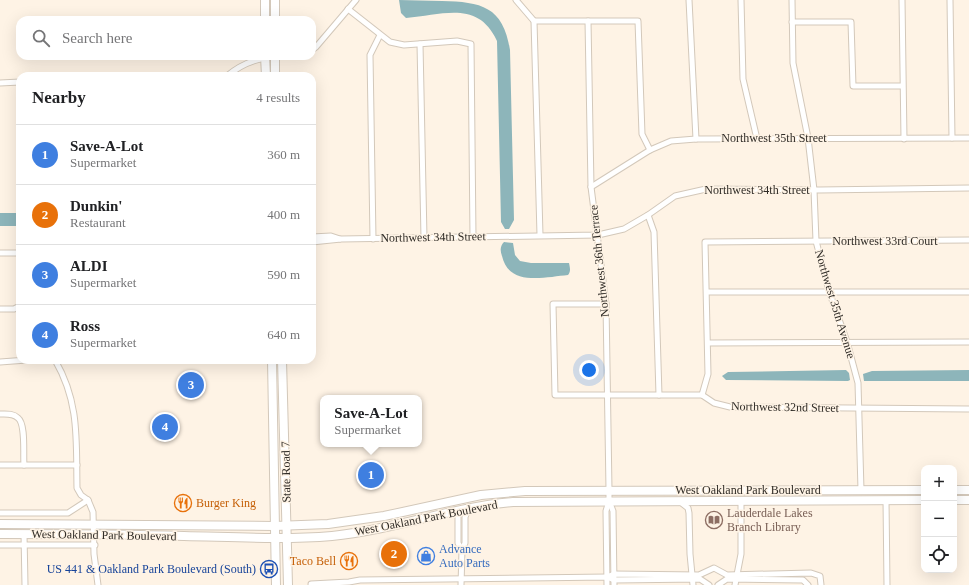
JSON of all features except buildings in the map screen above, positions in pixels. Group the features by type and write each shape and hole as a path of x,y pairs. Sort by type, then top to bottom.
{"main road":[{"path":"265,0 265,16"},
{"path":"275,0 275,16"},
{"path":"265,60 266,72"},
{"path":"275,60 275,72"},
{"name":"State Road 7","path":"272,364 276,585"},
{"path":"276,364 277,378 279,382 283,383"},
{"name":"State Road 7","path":"282,364 288,585"},
{"path":"727,500 740,490"},
{"path":"741,500 742,495 750,490"},
{"path":"846,500 861,490"},
{"name":"West Oakland Park Boulevard","path":"0,524 287,526 328,524 363,520 469,497 525,491 921,490"},
{"path":"957,490 969,490"},
{"path":"458,510 469,497"},
{"name":"West Oakland Park Boulevard","path":"0,534 94,534 287,538 331,536 367,531 469,507 525,501 921,500"},
{"path":"957,500 969,500"}],"street":[{"path":"316,47 356,0"},
{"path":"516,0 523,6"},
{"path":"520,0 534,21 540,235"},
{"path":"689,0 696,139"},
{"path":"741,0 743,79 757,139"},
{"name":"Northwest 35th Avenue","path":"792,0 793,62 808,138 814,190 816,242 829,291 847,342 858,383 860,409 861,490"},
{"path":"902,0 902,86 904,139"},
{"path":"950,0 952,138"},
{"path":"348,9 380,35 390,42 397,44 404,45 457,41 471,44 473,236"},
{"path":"534,21 638,21 642,134 650,150"},
{"name":"Northwest 36th Terrace","path":"588,21 591,187 606,304 609,490 609,500 606,511 607,585"},
{"path":"792,22 851,22 853,86 902,86"},
{"path":"373,239 370,55 380,35"},
{"path":"420,44 424,238"},
{"path":"233,72 249,62 255,60"},
{"path":"0,82 16,82"},
{"name":"Northwest 35th Street","path":"591,187 650,150 671,141 696,139 969,138"},
{"name":"Northwest 34th Street","path":"316,242 473,236 598,235 624,229 648,215 675,196 706,189 814,190 969,188"},
{"path":"648,215 654,232 659,395"},
{"name":"Northwest 34th Street","path":"316,237 331,236 341,240"},
{"name":"Northwest 33rd Court","path":"707,292 705,242 969,240"},
{"path":"0,253 16,253"},
{"path":"702,395 708,374 707,292 969,292"},
{"name":"Northwest 32nd Street","path":"606,304 553,304 555,395 702,395 714,403 730,407 969,409"},
{"path":"0,309 16,307"},
{"path":"708,343 969,342"},
{"path":"0,362 16,361"},
{"path":"57,364 71,394 76,416 78,488 81,495 88,500 91,506 94,524 94,545 98,585"},
{"path":"0,414 11,414 18,418 22,424 24,464"},
{"path":"0,465 77,465"},
{"path":"0,513 68,513 88,500"},
{"name":"Northwest 36th Terrace","path":"609,500 613,511 614,583"},
{"path":"678,500 688,508 690,513 690,544 693,579"},
{"path":"735,583 741,554 741,500"},
{"path":"886,500 887,585"},
{"path":"461,585 462,550 465,543 465,517 469,507"},
{"path":"458,510 458,543 462,550"},
{"path":"24,513 24,524"},
{"path":"24,534 25,585"},
{"path":"0,545 94,545"},
{"path":"693,579 714,568 727,575 811,573 820,576 821,585"},
{"path":"718,585 727,579 735,583 807,580 811,573"},
{"path":"311,584 340,583 360,580 607,578 614,574 673,580"},
{"path":"755,574 755,583"},
{"path":"607,578 614,583 700,579 709,585"},
{"path":"803,580 808,585"}],"water":[{"path":"399,0 456,2 479,5 496,15 502,24 507,35 510,50 514,220 509,229 505,229 501,222 497,41 489,28 480,20 470,15 446,13 406,18 401,13"},
{"path":"0,213 16,213 16,226 0,226"},
{"path":"504,242 513,243 515,255 520,261 531,263 569,263 569,274 539,278 520,276 512,272 506,266 501,254 501,247"},
{"path":"846,370 849,373 850,380 848,381 726,380 722,376 728,372"},
{"path":"969,370 969,381 864,381 863,374 872,371"}],"place":[{"name":"ALDI","path":"191,385"},
{"name":"Ross","path":"165,427"},
{"name":"Save-A-Lot","path":"371,475"},
{"name":"Burger King","path":"183,503"},
{"name":"Lauderdale Lakes Branch Library","path":"714,520"},
{"name":"Dunkin'","path":"394,554"},
{"name":"Advance Auto Parts","path":"426,556"},
{"name":"Taco Bell","path":"349,561"},
{"name":"US 441 & Oakland Park Boulevard (South)","path":"269,569"}]}
